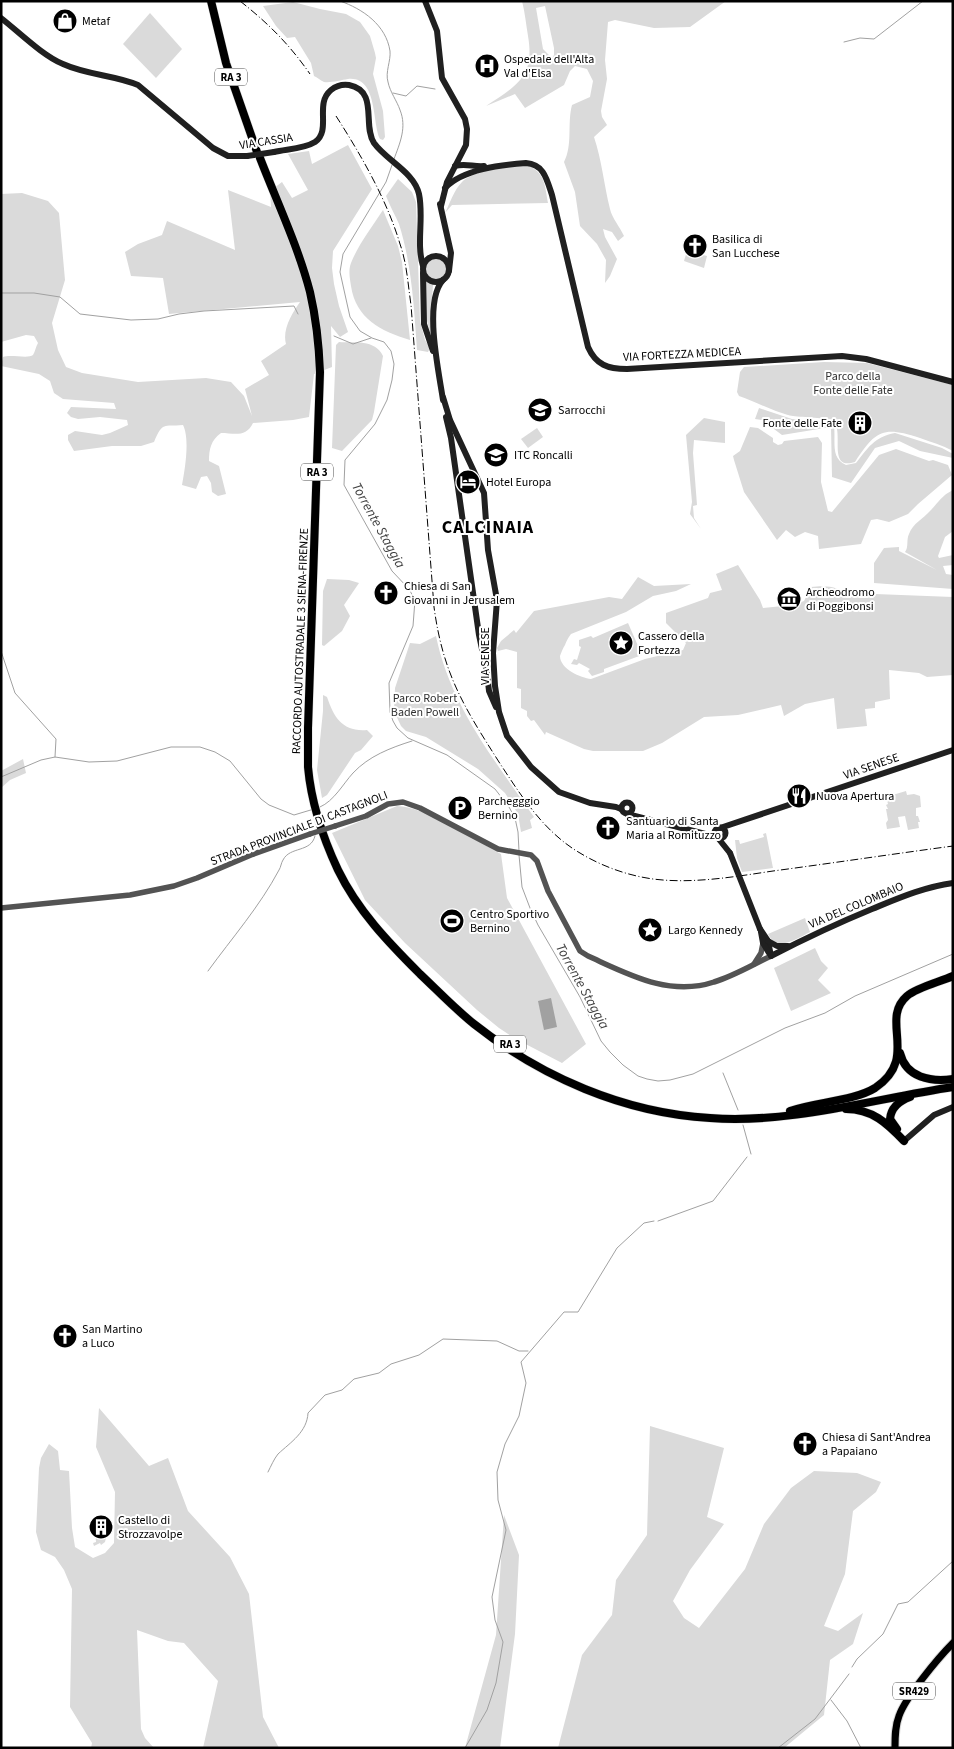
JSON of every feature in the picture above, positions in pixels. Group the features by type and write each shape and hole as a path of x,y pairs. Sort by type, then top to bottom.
{"highway":[{"name":"RACCORDO AUTOSTRADALE 3 SIENA-FIRENZE","path":"211,1 226,63 301,264 316,319 320,372 308,768 322,823 338,869 355,901 390,944 472,1023 531,1063 598,1094 648,1108 708,1118 762,1118 953,1088"},
{"name":"RACCORDO AUTOSTRADALE 3 SIENA-FIRENZE","path":"216,1 230,62 261,154"},
{"name":"RACCORDO AUTOSTRADALE 3 SIENA-FIRENZE","path":"322,823 342,868 360,900 374,920 420,967 475,1020 534,1060 579,1082 649,1104 697,1113 752,1114 790,1111 953,1080"},
{"path":"790,1111 809,1105 853,1097 872,1090 884,1081 897,1062 897,1016 901,1004 910,994 953,976"},
{"path":"898,1048 903,1063 914,1074 933,1080 953,1080"},
{"path":"906,1140 891,1121 891,1113 895,1106 909,1097 953,1088"},
{"path":"762,1118 792,1118 844,1110 863,1111 882,1120 906,1140"}],"main road":[{"path":"425,1 437,31 442,78 462,113 468,136 456,166 444,185"},
{"path":"429,1 439,24 445,73 451,94"},
{"name":"VIA CASSIA","path":"1,18 59,63 138,84 213,148 228,156 247,156 274,152 306,146 314,142 322,132 323,103 327,94 338,86 345,85 357,89 366,98 369,107 370,131 373,141 416,186 419,194 424,324 436,357"},
{"path":"449,271 451,253 446,237 441,206 444,185 464,140 462,113"},
{"path":"461,155 467,164"},
{"path":"456,166 467,164 480,166 523,161 532,164"},
{"path":"444,185 469,172 519,164 532,164"},
{"name":"VIA FORTEZZA MEDICEA","path":"532,164 542,170 547,180 586,339 592,354 601,365 613,369 624,369 848,357 866,359 953,382"},
{"path":"443,280 431,281 423,269 425,262 445,248 446,237"},
{"path":"421,242 426,252 434,257 441,257 447,263 449,271"},
{"name":"VIA CASSIA","path":"443,398 436,357 435,293 437,287 449,271"},
{"path":"443,398 476,618 492,688"},
{"name":"VIA SENESE","path":"443,398 450,420 481,485 484,496 488,550 497,600 492,688 507,736 514,747 531,767 550,784 568,796 598,805 626,809 642,819 696,833 721,836 739,822"},
{"path":"449,434 452,432 458,437"},
{"name":"VIA SENESE","path":"696,833 718,829 953,750"},
{"path":"718,829 724,830 721,836 730,853 771,956"},
{"name":"VIA DEL COLOMBAIO","path":"771,956 851,918 908,894 926,888 953,883"},
{"path":"765,942 777,946 791,946"},
{"path":"906,1140 934,1115 953,1107"},
{"name":"SR429","path":"896,1748 896,1725 903,1708 934,1665 953,1643"}],"street":[{"name":"STRADA PROVINCIALE DI CASTAGNOLI","path":"1,908 130,895 174,886 251,855 366,816 388,804 404,802 420,808 496,848 510,852 525,853 536,858 548,891 578,949 585,955 647,981 673,987 708,984 754,964"},
{"path":"754,964 765,942"},
{"path":"754,964 771,956"}],"green space":[{"path":"522,1 726,1 690,27 654,28 615,20 608,22 605,60 607,79 601,111 607,125 594,137 611,212 624,236 618,241 612,232 603,229 605,237 617,259 605,283 606,260 597,244 580,226 575,192 564,162 569,142 572,105 590,97 593,81 587,69 575,66 570,71 564,85 525,108 515,94 486,106 515,85 526,71 529,61 529,50","holes":["545,6 554,48 552,58 543,49 536,8"]},
{"path":"293,2 346,14 360,22 370,36 376,58 373,74 383,111 385,137 383,140 380,139 372,102 365,85 358,80 348,79 324,82 314,76 311,63 295,37 287,38 276,26 263,6"},
{"path":"150,13 182,49 156,78 123,44"},
{"path":"348,145 372,189 333,251 332,268 334,284 348,332 340,337 331,326 332,367 314,374 309,417 253,423 243,433 221,433 215,439 210,449 209,461 219,466 226,494 218,496 212,492 211,483 207,476 201,477 196,489 182,485 187,446 183,425 164,426 154,442 141,446 112,446 74,451 68,440 68,435 75,431 102,435 128,425 127,420 100,417 78,419 71,417 67,413 71,407 116,409 114,403 63,399 54,393 50,381 39,374 1,366 3,357 27,357 33,355 38,343 34,336 26,335 1,342 1,194 22,193 48,201 59,213 65,280 52,323 58,350 66,367 82,373 138,382 206,378 231,382 244,396 252,416 245,389 269,375 261,361 286,344 285,333 287,327 291,316 300,302 169,314 163,278 131,276 125,252 138,244 162,235 167,221 235,250 228,190 271,207 270,191 282,182 292,198 308,190 288,154 309,151 312,164"},
{"path":"527,165 541,176 545,185 548,203 452,205 445,213 457,189 468,178 493,169"},
{"path":"398,179 412,192 416,202 420,321 425,340 430,348 428,352 417,350 412,287 407,255 399,224 386,196"},
{"path":"383,210 398,246 402,262 410,340 380,328 364,315 358,307 351,286 349,272 351,263 361,243"},
{"path":"687,251 707,256 704,268 684,261"},
{"path":"436,259 443,262 446,269 443,276 436,279 429,276 426,269 429,262"},
{"path":"426,281 433,285 432,340 426,317"},
{"path":"339,342 370,344 383,356 372,420 342,451 332,448 336,345"},
{"name":"Parco della Fonte delle Fate","path":"824,362 867,363 953,385 953,451 907,434 889,432 875,437 855,462 846,463 841,461 839,456 838,434 834,423 826,419 781,413 739,396 737,392 740,372 744,367"},
{"path":"759,408 792,419 827,422 834,426 836,454 841,462 846,465 856,463 877,440 895,433 942,448 953,454 953,458 920,451 899,441 875,448 851,483 832,477 831,427 782,435 762,420 755,419"},
{"path":"704,418 725,422 725,443 694,440 693,453 697,505 693,506 694,518 701,529 690,514 692,502 686,435"},
{"path":"750,427 758,428 773,438 773,442 778,445 784,441 818,437 822,443 821,482 828,511 832,512 879,455 896,449 929,461 933,460 948,465 952,475 908,514 889,522 877,519 871,520 861,544 819,549 818,536 805,532 795,537 786,530 777,540 744,492 733,456 740,451"},
{"path":"537,428 543,437 528,448 521,439"},
{"path":"953,490 953,531 945,537 938,556 939,558 953,555 953,565 943,566 946,574 953,575 953,589 874,583 874,563 884,548 899,547 899,551 937,570 905,552 908,536 916,524 943,497"},
{"path":"738,565 763,608 793,605 804,601 811,587 817,586 833,588 852,597 875,594 953,597 953,675 927,677 919,673 889,670 890,699 875,702 875,708 865,709 867,726 837,729 834,698 805,704 784,716 781,705 738,715 704,717 662,743 643,751 593,751 584,749 546,732 545,735 534,720 531,721 527,716 527,711 521,708 521,689 517,688 517,652 506,649 498,651 497,648 501,641 514,630 516,633 534,611 609,597 622,599 638,577 654,586 691,584 676,591 653,596 626,612 571,634 561,653 561,661 572,672 591,679 645,659 683,650 686,643 666,623 666,613 708,598 710,593 722,590 716,574"},
{"path":"327,579 349,580 359,583 344,605 350,616 342,631 324,646 322,645 323,591"},
{"path":"628,623 642,655 604,669 604,672 592,676 588,671 590,669 579,663 577,665 571,664 574,659 577,660 581,647 579,646 579,640 591,636 593,638"},
{"name":"Parco Robert Baden Powell","path":"436,636 452,686 463,709 490,753 534,817 530,820 532,828 521,832 518,814 505,793 478,769 426,737 406,731 401,726 394,711 395,688 410,643 420,644"},
{"path":"323,695 327,697 336,717 341,722 352,729 367,730 373,736 361,750 355,753 327,795 322,798 317,770"},
{"path":"23,759 26,773 10,780 1,788 1,771"},
{"path":"906,791 907,795 914,794 920,796 921,807 916,808 916,816 918,816 920,822 918,822 919,828 908,830 905,816 898,817 900,827 887,829 886,809 888,809 886,805 888,804 886,797"},
{"name":"Centro Sportivo Bernino","path":"397,806 408,807 435,817 501,854 507,898 586,1044 562,1063 514,1038 477,1010 405,943 365,900 332,833"},
{"path":"766,833 773,868 742,872 737,858 735,840 739,840 740,844 764,837 763,834"},
{"path":"805,918 810,932 794,940 777,943 768,934"},
{"path":"815,948 821,961 828,968 818,980 831,993 791,1011 774,968"},
{"path":"99,1408 149,1466 168,1458 188,1511 230,1557 249,1594 263,1717 279,1748 203,1748 218,1681 184,1643 168,1641 137,1630 141,1729 145,1738 154,1748 91,1748 92,1743 70,1707 72,1589 64,1570 55,1557 41,1550 36,1532 39,1468 41,1458 49,1444 58,1451 60,1470 69,1471 75,1547 93,1558 105,1553 114,1543 115,1492 96,1447"},
{"path":"650,1426 724,1448 707,1517 724,1524 690,1570 673,1601 684,1618 699,1628 745,1569 764,1524 791,1488 814,1471 857,1473 881,1482 876,1492 853,1511 845,1574 824,1626 838,1631 863,1613 853,1644 830,1660 824,1715 784,1748 558,1748 582,1655 612,1615 616,1580 647,1535"},
{"path":"504,1515 519,1555 515,1634 500,1748 465,1748 496,1635"},
{"path":"108,1529 105,1542 94,1546 93,1543 96,1542 95,1531"}],"shaded area":[{"path":"551,998 557,1027 544,1030 538,1001"}],"waterway":[{"name":"Torrente Staggia","path":"340,1 365,13 384,33 388,42 390,55 387,78 400,110 403,123 402,135 394,159"},
{"path":"844,42 860,38 874,39 923,1"},
{"path":"393,93 406,96 417,86 435,89"},
{"name":"Torrente Staggia","path":"392,165 386,182 343,254 340,272 350,317 360,331 384,342 391,351 394,364 387,400 375,424 345,460 344,485 392,571 409,589 415,600 413,626 389,683 390,712 393,721 397,728 408,738 447,755 495,789 515,818 519,851"},
{"path":"1,293 34,293 60,297 80,314 131,320 158,319 204,311 294,306 298,314"},
{"path":"334,336 353,344 371,338"},
{"path":"1,651 15,693 56,739 55,757"},
{"path":"320,807 334,797 359,767 373,757 412,741"},
{"path":"1,777 41,760 55,757 89,762 117,761 171,747 200,747 215,752 230,761 261,799 269,805 294,815 314,809"},
{"path":"208,971 263,896 280,869 282,861 290,853 309,845 315,836"},
{"name":"Torrente Staggia","path":"519,855 522,887 530,908 580,997 601,1041 623,1065 638,1076 647,1079 658,1081 670,1080 693,1074 785,1028 825,1013 855,996 953,954"},
{"path":"723,1073 738,1110"},
{"path":"743,1125 751,1154"},
{"path":"658,1221 713,1201 747,1157"},
{"path":"465,1748 487,1710 496,1683 503,1642 495,1620 492,1597 506,1530 498,1500 497,1472 505,1444 519,1416 526,1383 521,1362 564,1312 578,1312 617,1248 644,1223 654,1221"},
{"path":"268,1472 278,1454 293,1441 305,1426 308,1413 325,1395 342,1390 354,1379 379,1373 391,1364 419,1355 443,1339 497,1341 519,1351 528,1351"},
{"path":"852,1667 857,1659 883,1634 898,1604 908,1602 953,1561"},
{"path":"778,1748 815,1719 849,1674"},
{"path":"831,1700 847,1721 861,1748"}],"railway":[{"path":"240,1 278,35 310,74"},
{"path":"336,116 381,194 395,227 407,274 434,607 443,652 449,671 475,724 515,786 540,820 572,848 601,864 631,875 683,881 728,877 953,846"}],"place":[{"name":"Metaf","path":"65,21"},
{"name":"Ospedale dell'Alta Val d'Elsa","path":"487,66"},
{"name":"Basilica di San Lucchese","path":"695,246"},
{"name":"Sarrocchi","path":"540,410"},
{"name":"Fonte delle Fate","path":"860,423"},
{"name":"ITC Roncalli","path":"496,455"},
{"name":"Hotel Europa","path":"468,482"},
{"name":"Chiesa di San Giovanni in Jerusalem","path":"386,593"},
{"name":"Archeodromo di Poggibonsi","path":"789,599"},
{"name":"Cassero della Fortezza","path":"621,643"},
{"name":"Nuova Apertura","path":"799,796"},
{"name":"Parchegggio Bernino","path":"460,808"},
{"name":"Santuario di Santa Maria al Romituzzo","path":"608,828"},
{"name":"Centro Sportivo Bernino","path":"452,921"},
{"name":"Largo Kennedy","path":"650,930"},
{"name":"San Martino a Luco","path":"65,1336"},
{"name":"Chiesa di Sant'Andrea a Papaiano","path":"805,1444"},
{"name":"Castello di Strozzavolpe","path":"101,1527"}],"district":[{"name":"CALCINAIA","path":"488,527"}]}
